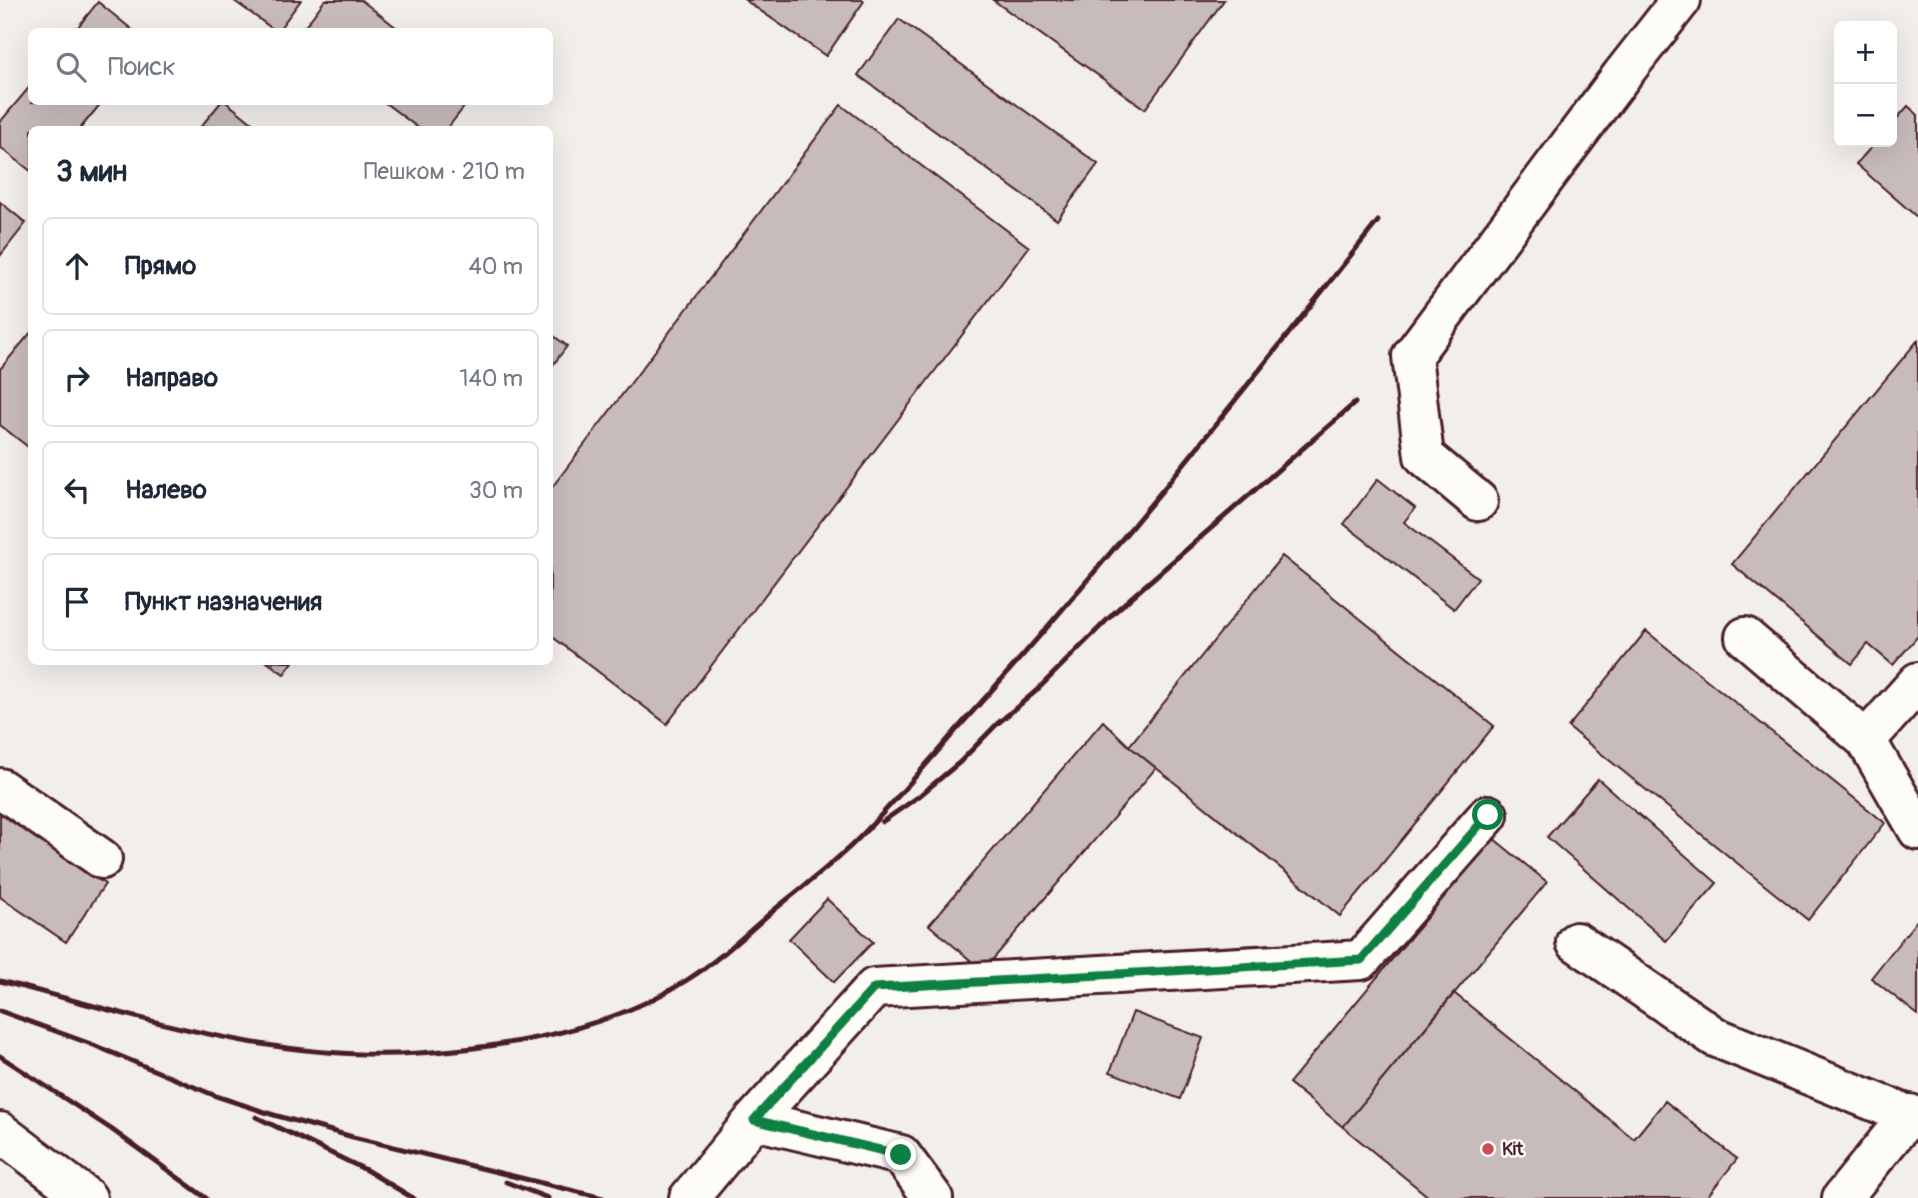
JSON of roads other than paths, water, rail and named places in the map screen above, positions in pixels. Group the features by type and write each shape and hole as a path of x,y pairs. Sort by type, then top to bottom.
{"lane":[{"path":"1478,501 1424,456 1412,356 1681,0"},
{"path":"1745,637 1866,740 1918,830"},
{"path":"1866,740 1918,682"},
{"path":"0,789 102,859"},
{"path":"689,1198 754,1120 874,988 1361,960 1488,815"},
{"path":"1576,942 1715,1037 1914,1117 1842,1198"},
{"path":"754,1120 901,1155 933,1198"},
{"path":"0,1132 87,1198"}],"railway":[{"path":"0,981 207,1034 312,1051 366,1054 453,1050 523,1040 591,1023 625,1012 657,997 698,973 729,949 839,857 888,808 1125,536 1378,221"},
{"path":"882,822 918,797 960,762 1118,609 1355,403"},
{"path":"0,1011 91,1044 216,1096 274,1115 603,1198"},
{"path":"0,1056 111,1129 206,1198"},
{"path":"256,1117 366,1170 413,1198"},
{"path":"506,1182 548,1198"}],"place":[{"name":"Kit","path":"1488,1149"}]}
